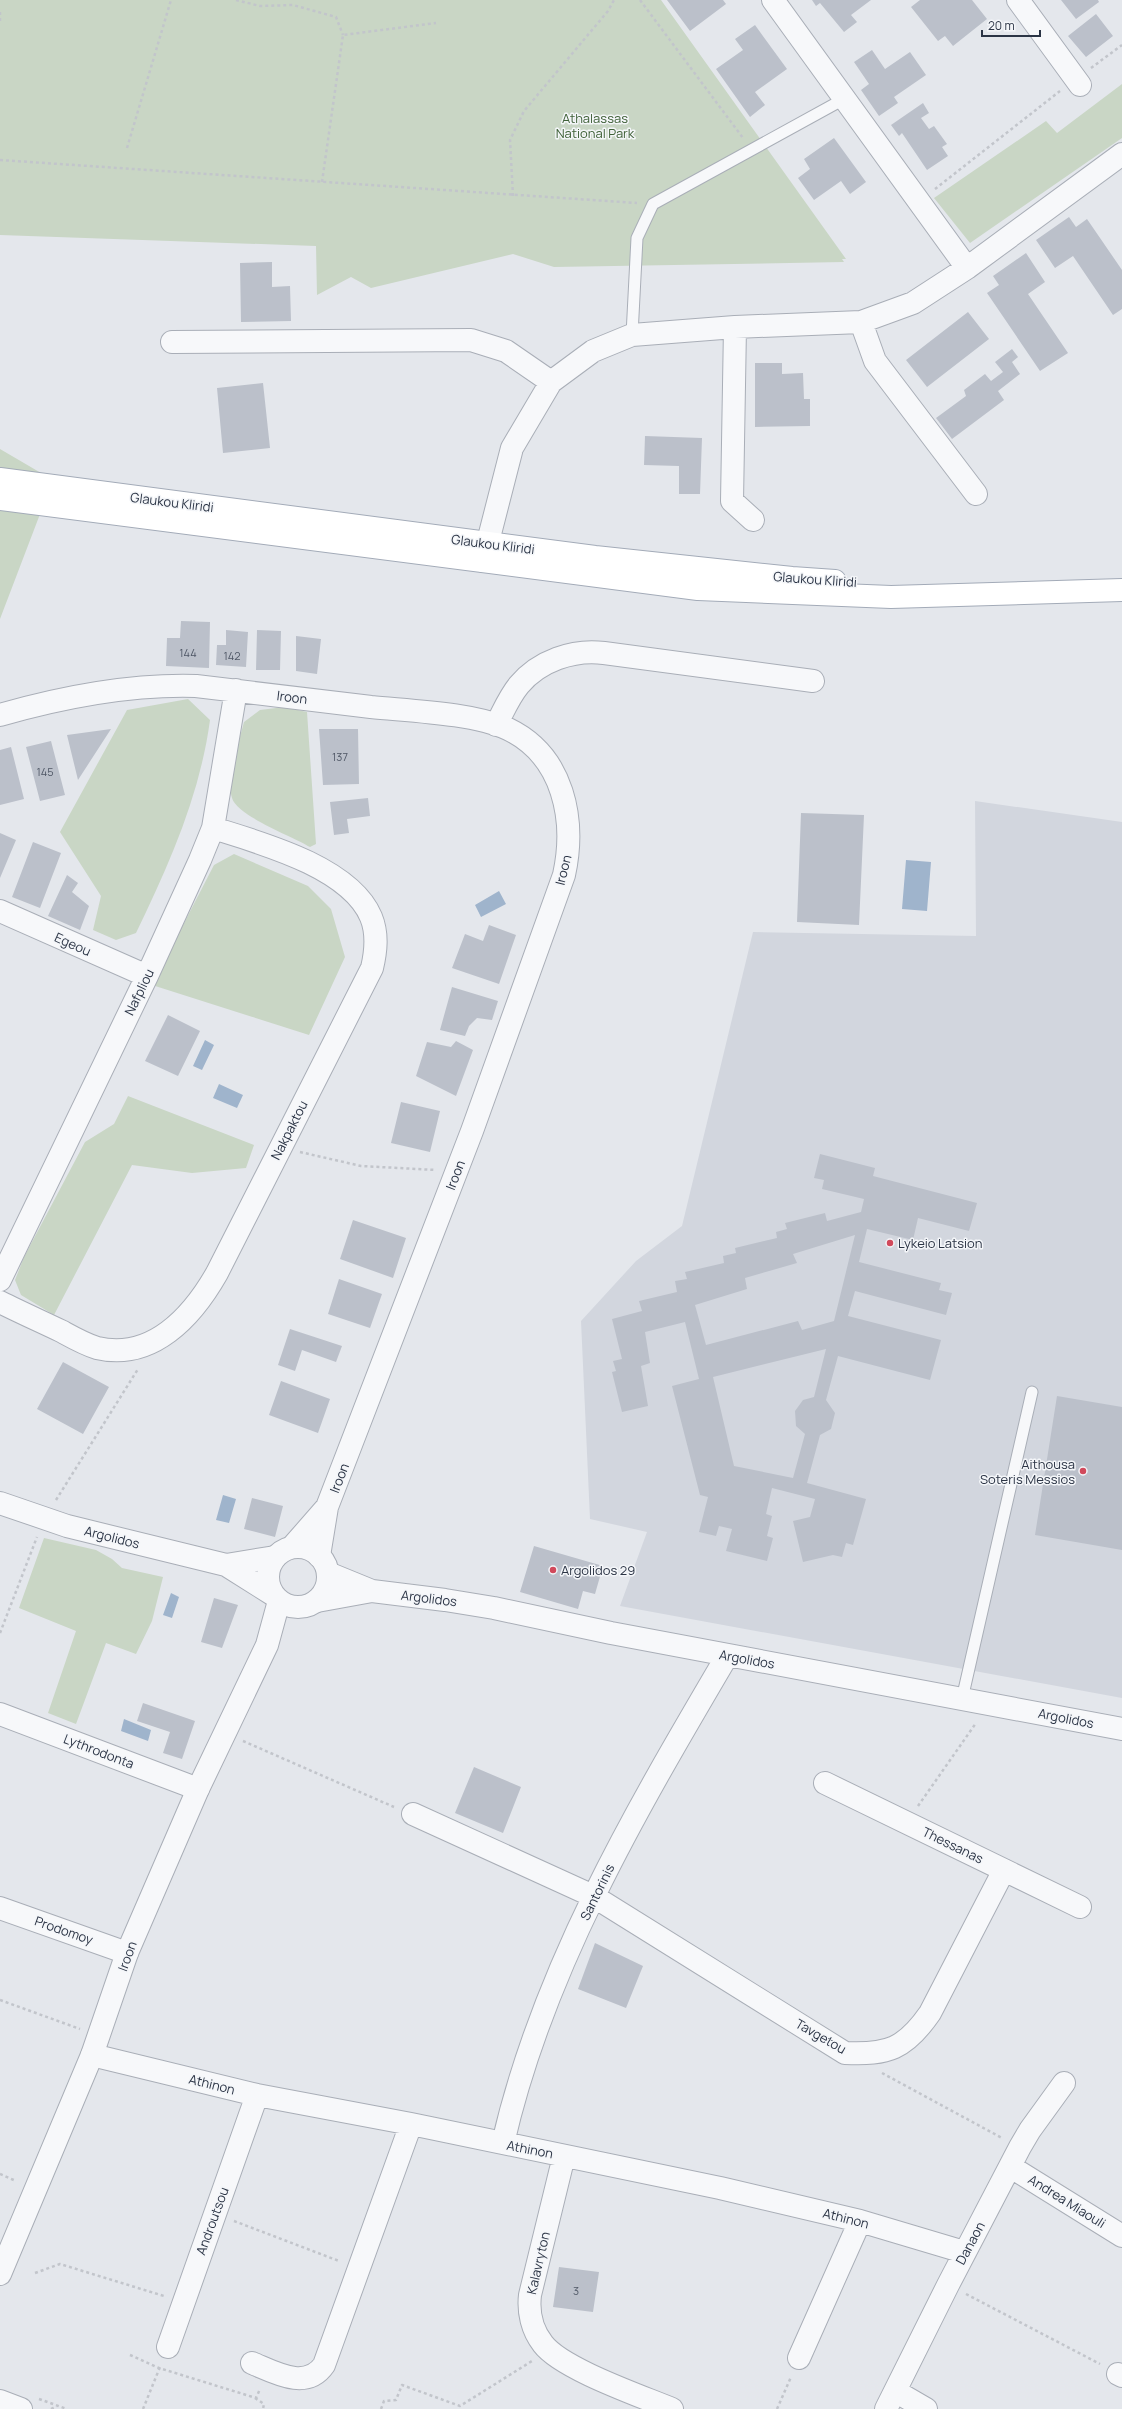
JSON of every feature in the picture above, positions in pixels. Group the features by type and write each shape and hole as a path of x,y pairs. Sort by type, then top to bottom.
{"main road":[{"name":"Glaukou Kliridi","path":"0,479 485,552"},
{"name":"Glaukou Kliridi","path":"0,499 485,552 792,578 891,584 988,593 1122,590"}],"street":[{"path":"773,0 967,268"},
{"path":"1018,0 1078,82"},
{"path":"485,552 512,448 551,382 594,351 632,335 735,326 861,322 913,303 967,268 1122,154"},
{"path":"861,322 875,361 976,494"},
{"path":"735,326 732,501 753,520"},
{"path":"172,342 471,340 506,351 551,382"},
{"path":"496,725 512,693 536,670 560,658 583,652 600,652 813,681"},
{"name":"Iroon","path":"0,715 61,700 140,688 196,686 451,716 496,725 507,729 528,742 551,768 564,798 569,827 569,843 564,875 456,1171 327,1507 324,1564"},
{"name":"Nafpliou","path":"0,1280 147,976 213,828 236,690"},
{"name":"Nakpaktou","path":"0,1302 96,1347 117,1350 139,1348 155,1341 173,1328 188,1314 204,1294 372,968 376,948 375,928 371,917 361,901 339,880 282,852 213,828"},
{"name":"Egeou","path":"0,911 147,976"},
{"name":"Argolidos","path":"0,1503 74,1528 226,1565 291,1601 372,1592 494,1608 727,1656 1122,1729"},
{"name":"Iroon","path":"284,1552 327,1507"},
{"path":"307,1549 324,1564 324,1593 291,1601 267,1575 284,1552 307,1549"},
{"name":"Argolidos","path":"226,1565 284,1552"},
{"name":"Argolidos","path":"324,1564 372,1592"},
{"name":"Iroon","path":"0,2274 96,2046 127,1953 198,1788 226,1734 267,1645 291,1601"},
{"name":"Santorinis","path":"503,2143 528,2051 593,1896 669,1756 727,1656"},
{"name":"Lythrodonta","path":"0,1714 198,1788"},
{"name":"Thessanas","path":"825,1783 1080,1906"},
{"name":"Tavgetou","path":"413,1814 593,1896 845,2053 881,2053 900,2046 910,2038 924,2022 1004,1870"},
{"name":"Prodomoy","path":"0,1908 127,1953"},
{"name":"Athinon","path":"96,2046 257,2095 411,2124 720,2188 860,2221 964,2252"},
{"name":"Danaon","path":"891,2400 964,2252 1011,2167 1020,2147 1030,2130 1064,2083"},
{"name":"Androutsou","path":"168,2346 257,2095"},
{"path":"260,2366 302,2379 313,2376 321,2370 326,2360 411,2124"},
{"name":"Kalavryton","path":"564,2156 529,2301 532,2324 539,2338 548,2350 619,2389 672,2409"},
{"name":"Andrea Miaouli","path":"1011,2167 1122,2236"},
{"path":"799,2358 860,2221"},
{"path":"891,2400 926,2409"},
{"path":"0,2401 22,2409"}],"lane":[{"path":"632,335 638,238 653,204 844,99"},
{"path":"962,1699 1032,1392"}],"path":[{"path":"127,148 171,0"},
{"path":"236,0 260,6 293,5 336,17 343,35 322,182"},
{"path":"512,196 510,140 524,111 608,11 614,0"},
{"path":"640,0 752,150"},
{"path":"0,12 0,23"},
{"path":"343,35 436,23"},
{"path":"919,202 1078,82 1122,45"},
{"path":"0,160 512,196 653,204"},
{"path":"280,1148 361,1166 456,1171"},
{"path":"0,1633 44,1518 141,1363 139,1348"},
{"path":"906,1822 989,1704"},
{"path":"226,1734 413,1814"},
{"path":"0,2000 96,2046"},
{"path":"880,2072 1020,2147"},
{"path":"215,2213 359,2269"},
{"path":"35,2274 60,2264 184,2302"},
{"path":"948,2285 1120,2375"},
{"path":"143,2409 168,2346"},
{"path":"381,2409 384,2401 396,2400 402,2385 459,2407 548,2350"},
{"path":"130,2355 159,2368 253,2397 264,2404 263,2409"},
{"path":"777,2409 799,2358"},
{"path":"253,2397 256,2398 260,2366"},
{"path":"51,2409 57,2406"}],"shaded area":[{"name":"Lykeio Latsion","path":"975,801 1122,822 1122,1698 620,1606 647,1532 590,1519 581,1321 636,1261 682,1226 753,932 976,936"}],"green space":[{"name":"Athalassas National Park","path":"0,0 661,0 846,259 842,259 844,262 554,267 513,254 371,288 351,277 317,295 316,246 0,235"},
{"path":"1122,84 1122,138 970,243 934,198 1046,121 1057,133"},
{"path":"0,449 53,480 0,619"},
{"path":"188,699 210,720 199,775 191,802 182,829 160,882 136,933 116,940 93,930 101,896 60,832 127,710"},
{"path":"284,707 307,712 316,844 310,847 255,819 236,805 232,798 232,771 244,722 260,710"},
{"path":"234,854 308,886 331,909 345,957 309,1035 152,985 214,865"},
{"path":"128,1096 254,1145 246,1168 192,1173 132,1165 54,1315 21,1295 15,1280 24,1257 85,1142 114,1124"},
{"path":"44,1538 96,1550 112,1559 122,1568 163,1577 152,1621 136,1654 106,1643 76,1724 48,1713 76,1631 19,1608"}],"water":[{"path":"906,860 931,862 927,911 902,909"},
{"path":"499,891 506,904 481,917 475,905"},
{"path":"205,1040 214,1045 202,1070 193,1066"},
{"path":"219,1084 243,1095 237,1108 213,1098"},
{"path":"223,1495 236,1499 229,1523 216,1520"},
{"path":"171,1593 179,1597 172,1618 163,1615"},
{"path":"124,1719 151,1730 148,1741 121,1731"}],"building":[{"path":"667,0 723,0 726,4 690,31"},
{"path":"812,0 871,0 851,15 857,22 844,32 820,3 816,6"},
{"path":"920,0 972,0 987,19 953,46 945,36 938,41 911,7"},
{"path":"1061,0 1098,0 1099,2 1076,19"},
{"path":"1096,14 1113,36 1086,57 1068,36"},
{"path":"755,25 787,69 755,92 765,105 750,117 716,69 743,50 735,39"},
{"path":"872,50 885,69 910,52 926,75 894,97 898,103 879,116 861,90 869,84 854,62"},
{"path":"923,103 929,113 921,118 929,129 934,126 947,144 942,147 948,156 927,170 902,133 899,136 891,125"},
{"path":"834,138 866,182 850,194 841,181 814,200 798,178 810,169 804,159"},
{"path":"1069,217 1076,227 1087,219 1122,270 1122,309 1113,315 1073,256 1055,268 1036,240"},
{"path":"1026,253 1045,282 1028,294 1068,353 1040,371 987,293 999,285 993,276"},
{"path":"272,262 272,287 290,286 291,321 241,322 240,263"},
{"path":"968,312 989,339 927,387 906,360"},
{"path":"1012,349 1018,357 1012,362 1020,374 998,391 1004,400 952,439 936,418 966,396 964,390 985,374 991,381 1003,372 995,362"},
{"path":"755,363 782,363 782,374 803,373 804,399 810,399 810,426 755,427"},
{"path":"263,383 270,448 223,453 217,388"},
{"path":"645,436 702,438 700,494 679,494 679,466 644,465"},
{"path":"181,621 210,622 209,668 166,666 167,638 180,638"},
{"path":"226,630 248,632 246,667 216,665 217,645 226,645"},
{"path":"257,630 281,631 280,670 256,670"},
{"path":"296,636 321,639 317,674 296,671"},
{"path":"111,729 78,780 67,735"},
{"path":"319,729 358,729 359,784 323,785"},
{"path":"51,741 65,795 40,801 26,747"},
{"path":"11,747 24,799 0,805 0,750"},
{"path":"368,798 370,816 347,819 349,833 334,835 330,802"},
{"path":"801,813 864,815 859,925 797,922"},
{"path":"0,833 16,840 0,878"},
{"path":"33,842 61,853 40,908 12,897"},
{"path":"67,875 78,883 72,892 89,906 80,930 48,916"},
{"path":"489,925 516,935 499,984 452,968 465,934 483,941"},
{"path":"452,987 498,1001 492,1020 477,1018 469,1026 465,1036 440,1030"},
{"path":"168,1015 200,1031 178,1076 145,1061"},
{"path":"456,1041 473,1050 456,1096 416,1076 427,1042 451,1047"},
{"path":"401,1102 440,1111 430,1152 391,1143"},
{"path":"820,1154 875,1168 873,1176 977,1203 969,1231 918,1218 913,1240 867,1229 859,1262 941,1283 939,1290 952,1293 946,1315 855,1291 848,1316 941,1340 930,1380 838,1356 826,1400 835,1413 831,1429 820,1435 807,1483 866,1499 853,1545 846,1543 842,1557 833,1555 803,1562 793,1521 810,1517 815,1499 772,1488 766,1514 772,1516 767,1536 773,1538 767,1561 726,1551 732,1529 719,1526 716,1536 699,1532 708,1497 700,1495 672,1386 699,1379 685,1322 645,1332 650,1363 641,1366 648,1406 622,1412 612,1372 616,1371 613,1361 622,1359 612,1319 642,1311 639,1301 677,1292 675,1281 687,1279 685,1272 724,1263 723,1256 736,1253 735,1248 777,1238 776,1232 787,1229 785,1223 825,1213 827,1221 861,1212 864,1199 822,1189 824,1180 814,1178","holes":["855,1235 834,1321 802,1330 798,1321 706,1345 695,1305 747,1289 745,1278 797,1263 793,1254","826,1349 814,1397 803,1400 795,1411 796,1426 805,1434 793,1478 734,1466 713,1377"]},
{"path":"353,1220 406,1238 393,1278 340,1259"},
{"path":"339,1279 382,1294 370,1328 328,1314"},
{"path":"290,1329 342,1346 336,1362 302,1350 295,1371 278,1365"},
{"path":"63,1362 109,1387 83,1434 37,1409"},
{"path":"281,1381 330,1399 318,1433 269,1415"},
{"name":"Aithousa Soteris Messios","path":"1057,1396 1122,1407 1122,1550 1035,1535"},
{"path":"252,1498 283,1506 275,1537 244,1529"},
{"path":"534,1546 603,1566 595,1594 583,1591 578,1609 520,1592"},
{"path":"214,1598 238,1605 222,1648 201,1642"},
{"path":"143,1703 195,1721 182,1759 163,1753 170,1732 137,1721"},
{"path":"474,1767 521,1787 503,1833 455,1813"},
{"path":"595,1943 643,1966 626,2008 578,1989"},
{"path":"559,2267 599,2272 593,2312 553,2307"}],"place":[{"name":"Lykeio Latsion","path":"890,1243"},
{"name":"Aithousa Soteris Messios","path":"1083,1471"},
{"name":"Argolidos 29","path":"553,1570"}]}
